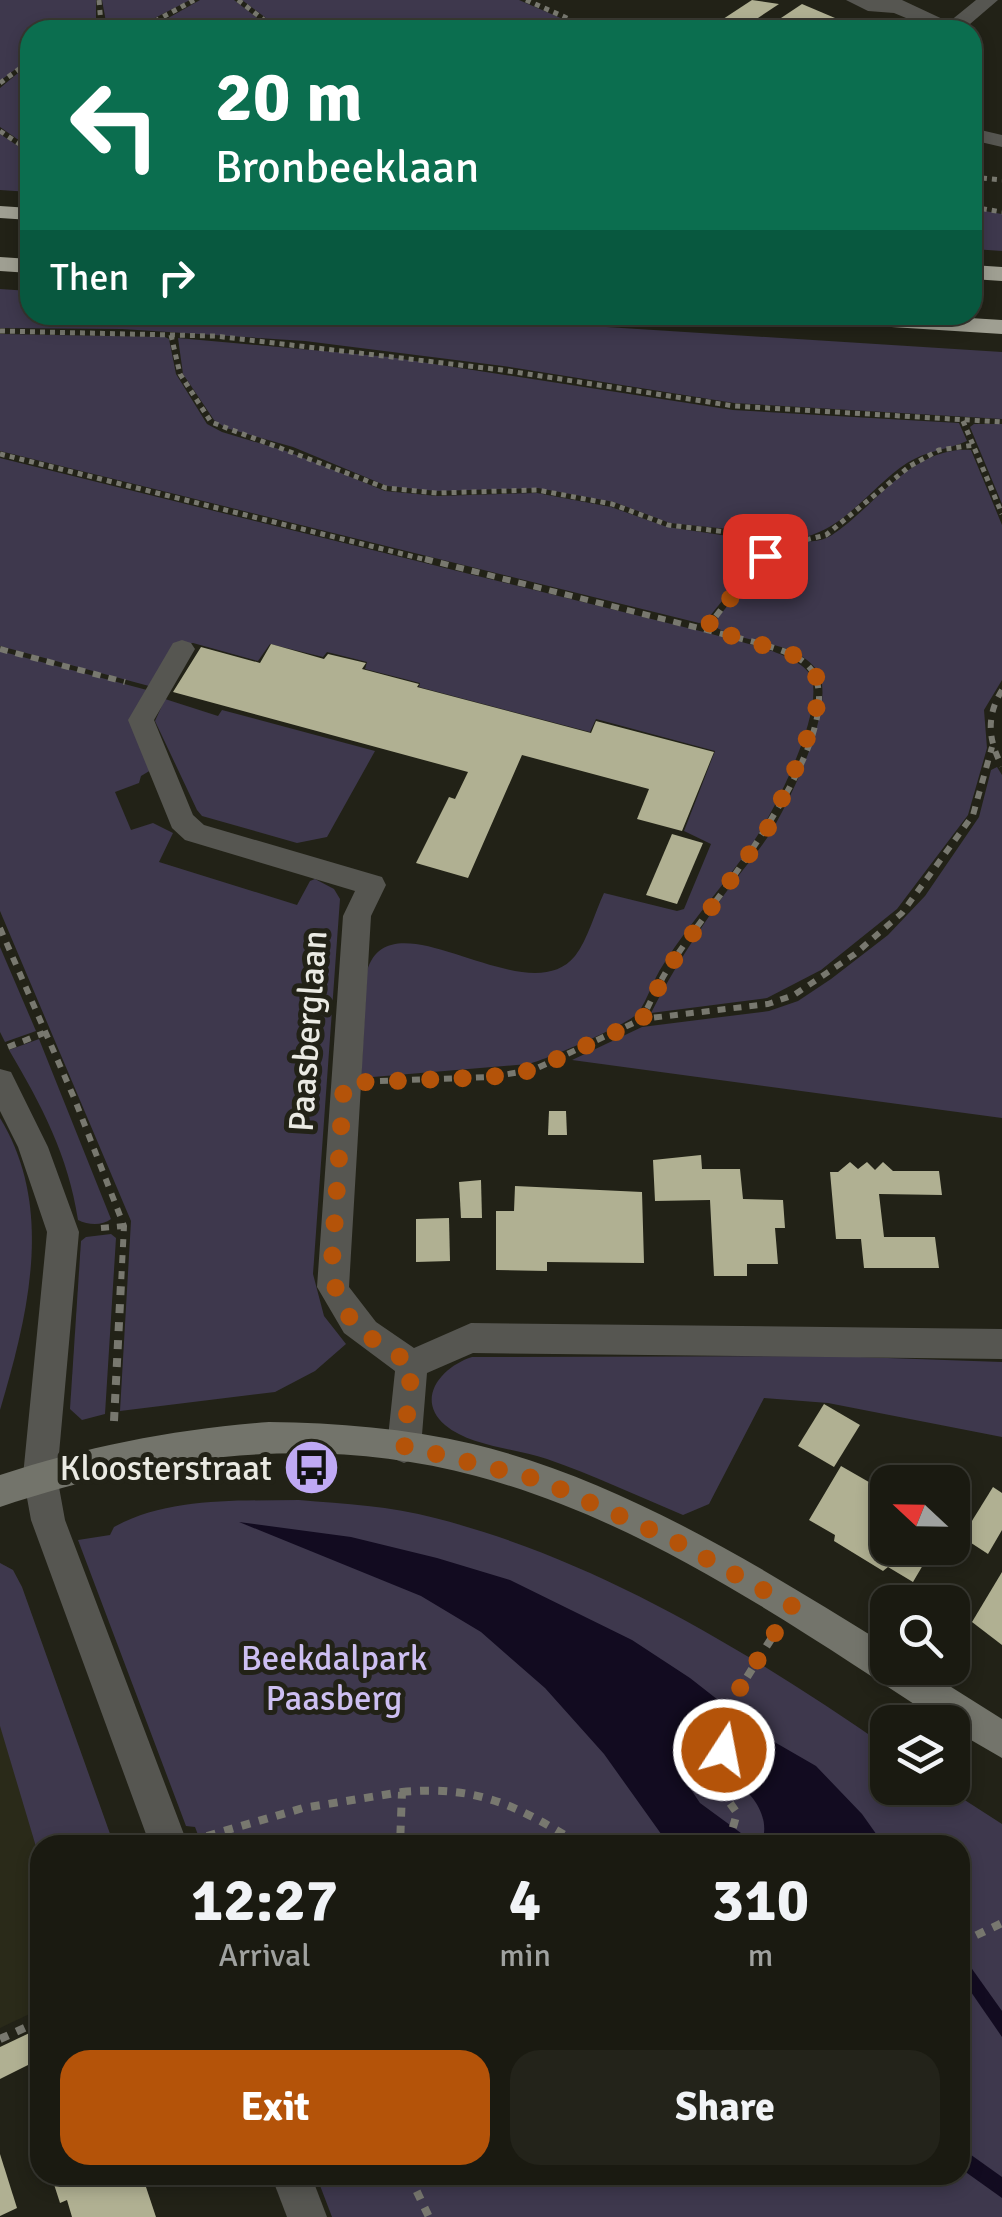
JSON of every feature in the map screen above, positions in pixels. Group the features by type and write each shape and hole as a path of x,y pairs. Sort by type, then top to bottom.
{"highway":[{"path":"959,325 1002,328"}],"street":[{"path":"856,0 875,7 894,4 929,20"},
{"path":"963,20 988,0"},
{"name":"Paasberglaan","path":"182,649 141,720 182,821 195,833 372,885 358,916 333,1287 341,1308 360,1330 412,1364"},
{"path":"0,1081 33,1147 63,1232 40,1476 48,1520 178,1835"},
{"path":"404,1446 412,1364 471,1338 830,1339 1002,1344"},
{"path":"0,1491 40,1476 170,1444 313,1440 404,1446 540,1480 673,1540 792,1606 1002,1740"},
{"path":"295,2185 307,2217"}],"path":[{"path":"159,20 194,0"},
{"path":"238,0 264,20"},
{"path":"526,0 570,20"},
{"path":"0,331 170,334 390,355 734,406 1002,422"},
{"path":"170,334 180,374 211,422 386,488 437,494 538,490 612,504 668,524 805,540 826,535 910,466 940,450 974,445"},
{"path":"963,421 1002,514"},
{"path":"0,454 706,628 792,654 812,669 820,684 818,703 802,754 770,825 667,970 642,1020"},
{"path":"706,628 776,538"},
{"path":"0,649 157,690"},
{"path":"344,1083 490,1077 533,1070 642,1020 768,1004 794,995 855,954 902,913 974,815 992,747 990,712 1002,690"},
{"path":"992,747 1002,766"},
{"path":"0,1049 44,1034"},
{"path":"730,1835 737,1813 720,1790 719,1778 735,1696 792,1606"},
{"path":"204,1835 336,1798 456,1788 488,1794 523,1809 565,1835"},
{"path":"400,1835 402,1792"},
{"path":"970,1938 1002,1923"},
{"path":"0,2039 30,2026"},
{"path":"415,2185 429,2217"}],"shaded area":[{"path":"239,1522 351,1537 510,1580 632,1640 690,1678 764,1736 816,1766 877,1835 751,1835 764,1833 759,1808 751,1796 730,1777 693,1763 686,1782 700,1803 744,1835 662,1835 604,1754 545,1688 481,1632 421,1596"},
{"path":"0,1563 13,1570 22,1587 110,1835 30,1835 30,2014 0,2028"},
{"path":"970,1966 1002,2011 1002,2037 970,1991"}],"green space":[{"path":"0,0 96,0 96,20 20,20 20,66 0,81"},
{"path":"102,0 190,0 151,20 106,20"},
{"path":"200,0 234,0 260,20 165,20"},
{"path":"242,0 519,0 565,20 269,20"},
{"path":"20,71 20,141 0,127 0,88"},
{"path":"0,134 20,147 20,191 0,190"},
{"path":"982,211 1002,214 1002,251 982,250"},
{"path":"0,289 20,290 20,325 577,325 1002,352 1002,419 734,403 503,366 305,341 122,329 0,328"},
{"path":"0,334 165,337 169,339 176,374 207,424 385,491 437,496 537,493 611,507 667,527 770,542 705,622 699,623 0,451"},
{"path":"178,338 389,357 733,410 959,423 967,441 907,463 846,515 805,537 670,523 614,502 538,488 437,491 387,486 293,447 226,428 214,420 183,374"},
{"path":"1002,424 1002,504 970,427"},
{"path":"971,450 1002,525 1002,680 984,710 987,748 968,815 897,909 821,970 767,998 651,1013 695,938 774,827 810,748 822,702 822,683 806,659 712,625 778,543 826,538 913,467 950,451"},
{"path":"0,458 776,652 809,673 813,686 808,726 765,823 675,947 638,1013 586,1041 528,1064 361,1078 367,971 381,950 403,943 525,972 553,971 580,949 604,893 677,911 684,909 711,844 684,831 715,751 596,719 590,732 419,687 420,683 365,669 367,662 327,652 323,657 270,644 258,661 193,643 175,645 149,686 0,646"},
{"path":"0,651 147,690 151,770 141,776 139,783 115,792 131,830 153,823 173,833 159,862 297,905 315,879 334,889 340,899 313,1274 324,1316 346,1344 315,1371 275,1392 120,1411 131,1221 0,911"},
{"path":"165,699 218,716 222,710 375,751 327,837 297,843 202,816 155,721"},
{"path":"997,767 1002,775 1002,1118 572,1060 642,1027 769,1011 798,1001 831,979 888,935 925,896 979,817 991,770"},
{"path":"0,947 36,1031 5,1042 0,1032"},
{"path":"39,1039 111,1219 103,1223 78,1220 68,1174 52,1132 9,1050"},
{"path":"0,1118 17,1152 32,1225 27,1300 0,1410"},
{"path":"111,1234 116,1238 105,1414 82,1420 70,1409 81,1241"},
{"path":"831,1356 1002,1362 1002,1437 828,1403 764,1398 709,1504 683,1515 547,1459 468,1438 445,1425 432,1404 432,1394 443,1375 472,1357"},
{"name":"Beekdalpark Paasberg","path":"299,1500 385,1508 435,1518 555,1558 614,1584 727,1644 870,1736 870,1805 970,1803 1002,1824 1002,2217 332,2217 320,2185 970,2185 970,1835 198,1835 195,1827 186,1826 78,1540 110,1535 114,1527 135,1517 181,1506"},
{"path":"0,1563 13,1570 22,1587 110,1835 33,1835 0,1726"}],"building":[{"path":"752,0 779,4 755,20 722,20"},
{"path":"802,4 835,18 832,20 778,20"},
{"path":"271,644 324,659 328,654 366,663 362,669 419,684 417,687 591,733 596,721 714,752 682,831 637,819 649,789 522,755 468,878 416,863 449,797 455,799 468,772 173,692 201,647 260,663"},
{"path":"672,834 703,843 677,904 646,895"},
{"path":"549,1111 566,1111 567,1135 548,1135"},
{"path":"701,1155 702,1169 740,1169 743,1199 783,1200 785,1228 775,1228 778,1264 747,1264 747,1276 714,1276 710,1200 655,1201 653,1160"},
{"path":"850,1162 858,1169 867,1162 875,1170 883,1162 893,1171 939,1171 942,1195 879,1194 884,1237 935,1237 939,1268 864,1268 861,1239 836,1239 830,1172 838,1172"},
{"path":"481,1180 482,1218 461,1218 459,1182"},
{"path":"515,1186 642,1192 644,1263 547,1262 547,1271 496,1270 496,1211 514,1211"},
{"path":"449,1218 450,1261 416,1262 416,1219"},
{"path":"824,1404 860,1425 834,1467 798,1446"},
{"path":"841,1466 870,1483 870,1563 834,1541 835,1535 809,1520"},
{"path":"993,1487 1002,1493 1002,1530 988,1554 970,1542 970,1524"},
{"path":"873,1565 923,1565 913,1582 888,1567 883,1571"},
{"path":"1002,1572 1002,1645 972,1622"},
{"path":"30,2033 30,2064 0,2079 0,2047"},
{"path":"0,2154 17,2208 0,2216"},
{"path":"54,2185 145,2185 156,2217 72,2217 67,2200 60,2203"}],"waterway":[{"path":"970,2164 1002,2189"}],"place":[{"name":"Kloosterstraat","path":"311,1468"}],"route":[{"path":"724,1750 735,1696 792,1606 673,1540 540,1480 404,1446 412,1364 360,1330 341,1308 333,1287 332,1261 344,1083 490,1077 533,1070 642,1020 667,970 770,825 802,754 820,684 812,669 792,654 706,628 765,556"}]}
